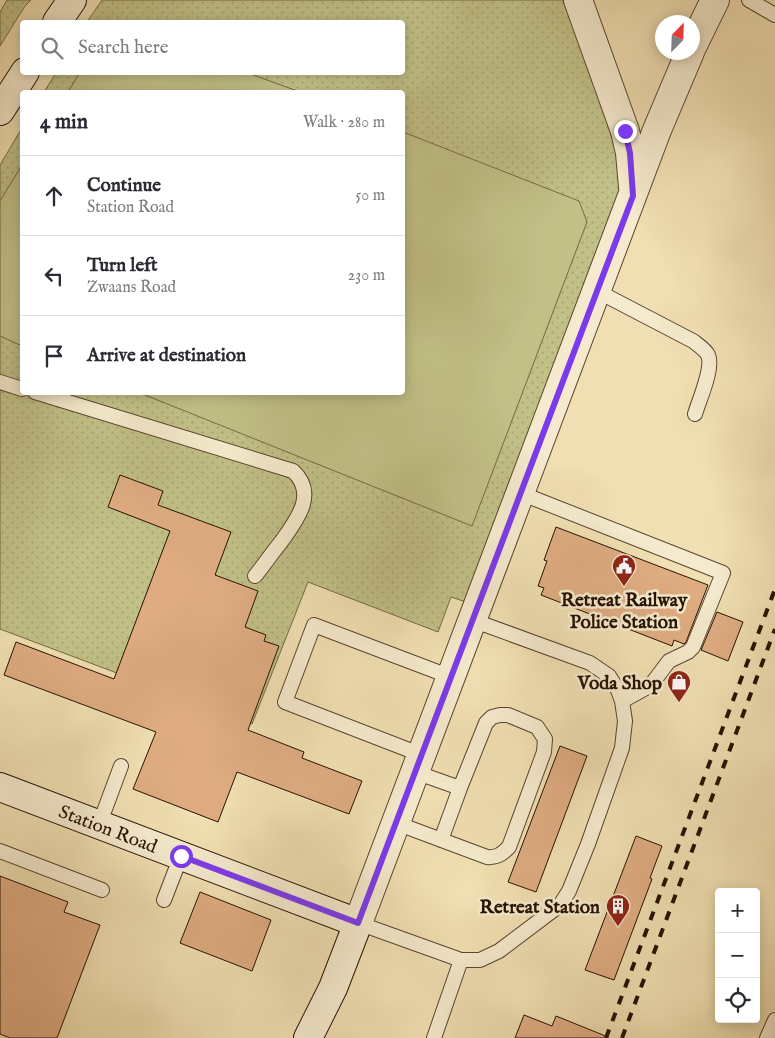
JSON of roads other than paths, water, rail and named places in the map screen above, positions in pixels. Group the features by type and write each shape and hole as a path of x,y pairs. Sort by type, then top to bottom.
{"street":[{"path":"58,20 72,0"},
{"path":"578,0 627,138 632,162 633,196"},
{"path":"700,31 715,0"},
{"path":"308,1038 333,988 657,130 687,60"},
{"path":"0,111 23,75"},
{"name":"Station Road","path":"0,787 358,923"}],"lane":[{"path":"749,0 775,15"},
{"path":"597,291 693,341 708,355 709,367 695,414"},
{"path":"0,382 20,388"},
{"path":"45,395 294,471 300,476 303,483 304,498 301,514 255,576"},
{"path":"520,493 723,573 693,647 688,652 669,661 651,685 622,701"},
{"path":"358,923 461,960 480,960 499,951 555,910 567,896 591,835 622,748 625,722 622,701 618,690 609,676 590,663 472,620"},
{"path":"451,677 314,625 285,702 418,763 460,788"},
{"path":"396,823 440,840 487,857 494,858 504,852 509,847 546,745 542,732 537,727 508,715 492,717 486,723 440,840"},
{"path":"99,825 121,766"},
{"path":"0,852 102,890"},
{"path":"164,900 181,856"},
{"path":"434,1038 461,960"},
{"path":"767,1038 775,1020"}],"railway":[{"path":"606,1038 775,589"},
{"path":"622,1038 775,629"}],"place":[{"name":"Retreat Railway Police Station","path":"624,587"},
{"name":"Voda Shop","path":"679,703"},
{"name":"Retreat Station","path":"618,927"}]}
